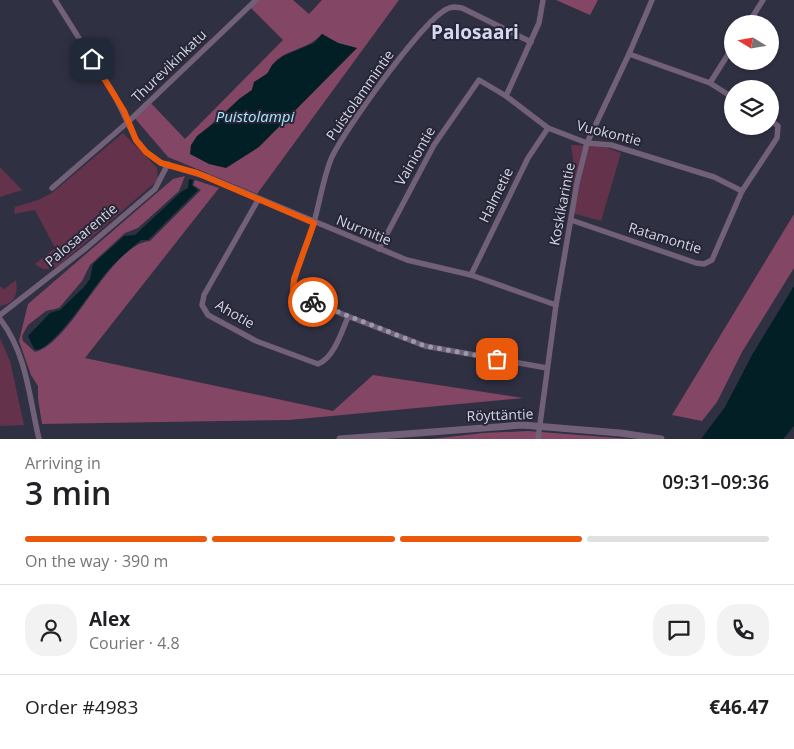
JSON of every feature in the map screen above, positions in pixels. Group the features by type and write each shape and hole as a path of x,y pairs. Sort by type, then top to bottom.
{"street":[{"name":"Nurmitie","path":"55,0 114,94 136,140 146,152 168,164 186,169 380,250 407,260 471,275 556,305"},
{"name":"Thurevikinkatu","path":"52,188 128,122 256,0"},
{"path":"506,96 539,23 543,0"},
{"name":"Koskikarintie","path":"538,439 556,305 570,220 587,143 630,54 652,0"},
{"path":"754,15 763,0"},
{"name":"Puistolammintie","path":"531,42 462,8 454,7 445,10 419,36 366,104 339,144 326,172 314,223 294,279 293,290 306,300 425,346 547,368"},
{"path":"630,54 710,84 724,92"},
{"path":"710,84 724,61"},
{"name":"Vuokontie","path":"480,80 506,96 548,128 587,143 611,145 705,174 742,191"},
{"name":"Vainiontie","path":"380,250 434,145 480,80"},
{"name":"Halmetie","path":"471,275 528,158 548,128"},
{"name":"Ratamontie","path":"570,220 686,260 704,264 712,260 716,254 742,191 777,135"},
{"name":"Palosaarentie","path":"0,315 86,248 155,189 168,164"},
{"name":"Ahotie","path":"258,200 204,295 204,310 208,315 256,340 318,364 323,362 330,353 348,317"},
{"path":"0,320 11,333 23,360 39,439"},
{"name":"Röyttäntie","path":"340,439 482,426 540,426 661,439"}],"shaded area":[{"path":"255,0 293,0 309,14 322,0 399,0 257,194 168,157 132,115 148,100 185,139 283,40 249,6","holes":["322,34 338,43 356,48 197,136 252,90 254,82 264,76 277,59 310,43"]},
{"path":"556,0 598,0 590,15"},
{"path":"123,133 157,168 158,180 57,267 45,269 38,266 35,264 55,248 35,210 14,214 15,207 38,200 52,193"},
{"path":"571,145 602,146 621,153 601,221 572,213 573,158"},
{"path":"0,167 22,190 0,197"},
{"path":"185,176 179,191 138,228 125,233 90,265 82,281 59,308 46,311 28,325 22,336 23,341 35,352 49,345 63,331 120,258 135,246 150,241 201,190 193,185 195,180 219,188 85,358 333,411 373,375 523,398 289,420 42,424 38,386 31,375 19,341 28,304 173,179"},
{"path":"794,214 794,268 742,352 717,402 702,421 672,415"},
{"path":"16,280 17,290 15,297 10,303 0,306 0,286 4,289"},
{"path":"0,338 10,361 24,425 0,426"},
{"path":"528,431 631,439 431,439 483,433"}],"water":[{"name":"Puistolampi","path":"322,34 338,43 357,48 259,147 226,168 209,164 190,154 191,145 197,136 252,90 254,82 268,73 272,65 283,56 314,43"},
{"path":"189,179 193,180 192,185 198,190 148,240 141,240 112,266 57,336 38,350 34,349 28,336 50,313 60,310 84,287 90,279 93,264 124,236 135,235 181,192 188,188"},
{"path":"794,286 794,426 783,439 701,439 725,407 752,355"}],"way so far":[{"path":"313,302 425,346 497,359"}],"district":[{"name":"Palosaari","path":"475,32"}],"route":[{"path":"92,59 124,111 136,140 146,152 161,163 197,173 314,223 294,279 293,290 297,295 313,302"}]}
